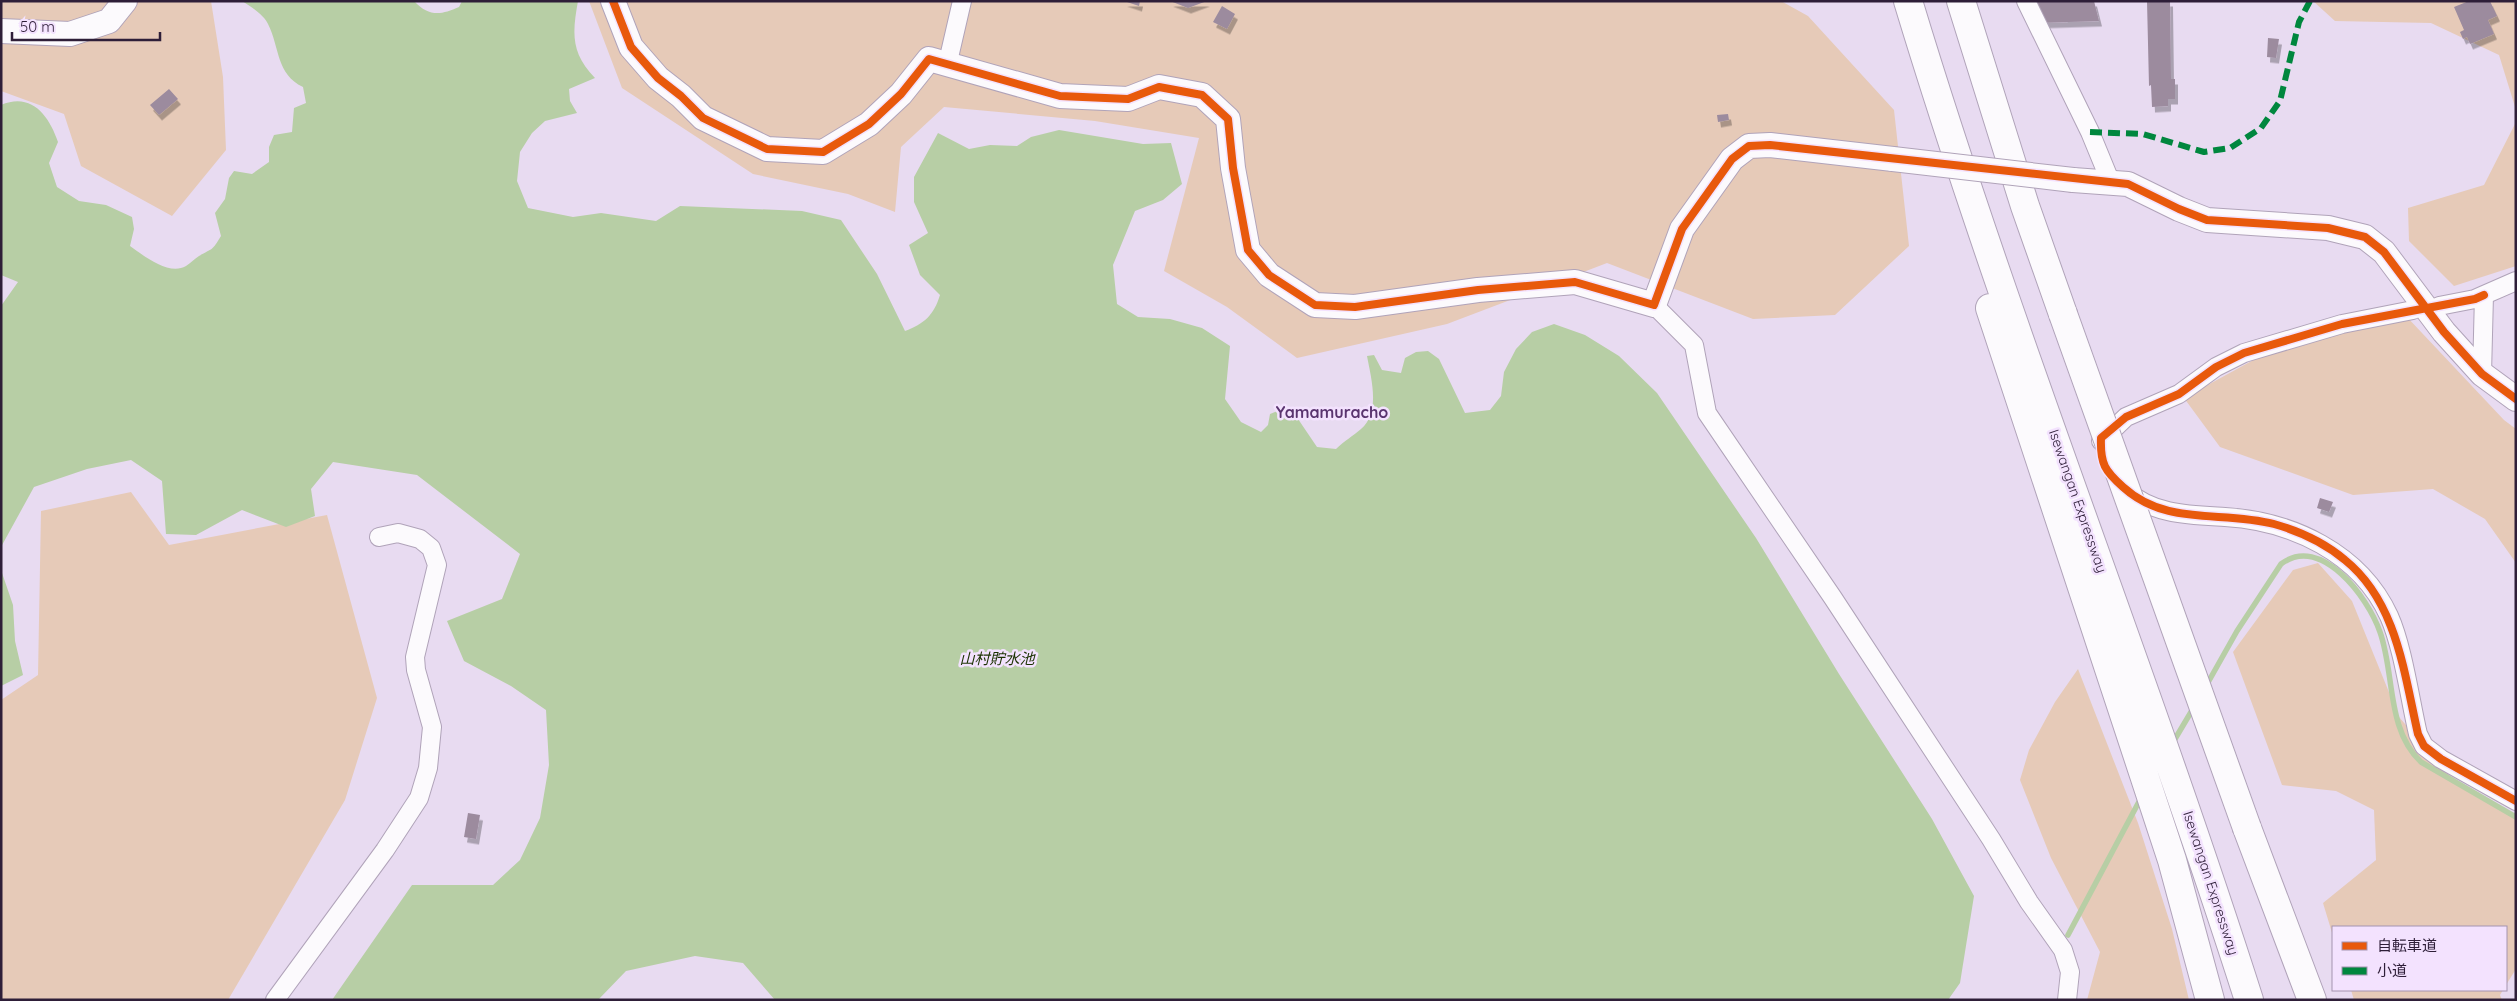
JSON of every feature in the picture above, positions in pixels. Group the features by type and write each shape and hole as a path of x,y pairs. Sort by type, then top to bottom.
{"highway":[{"name":"Isewangan Expressway","path":"1908,1 2009,335 2202,851 2249,1000"},
{"path":"1961,1 2025,206 2247,828 2312,1000"},
{"path":"2009,335 2172,860 2210,1000"},
{"path":"2247,828 2302,1000"}],"street":[{"path":"1,31 70,34 109,21 125,1"},
{"path":"613,1 631,47 658,78 681,96 703,118 767,149 823,152 869,124 901,94 929,59 947,66 1060,96 1128,99 1159,87 1202,95 1228,119 1232,168 1248,250 1269,276 1315,305 1355,307 1478,290 1575,282 1654,305 1694,345 1708,414 1991,839 2029,902 2064,950 2070,972 2067,1000"},
{"path":"947,66 962,1"},
{"path":"2026,1 2090,132 2112,183"},
{"path":"1654,305 1682,229 1732,159 1749,146 1770,145 2073,180 2128,184 2179,209 2208,220 2328,228 2365,237 2384,252 2444,332 2482,374 2516,399"},
{"path":"2439,306 2475,299 2516,280"},
{"path":"2482,374 2484,294"},
{"path":"2414,310 2342,324 2244,353 2216,367 2179,394 2126,417 2101,438 2100,454 2106,472 2137,500 2175,514 2239,518 2274,524 2312,539 2345,560 2369,584 2389,617 2418,734 2424,746 2441,759 2516,801"},
{"path":"274,1000 385,850 419,798 426,779 432,749 432,727 416,670 415,656 437,565 431,548 420,539 398,533 379,537"}],"shaded area":[{"path":"1,1 211,1 223,77 226,150 172,216 81,166 64,114 1,91"},
{"path":"589,1 1781,1 1808,16 1894,110 1909,246 1835,315 1753,319 1607,263 1447,324 1297,358 1227,307 1164,271 1199,138 1095,121 944,107 901,147 895,212 848,194 753,174 622,88"},
{"path":"2313,1 2516,1 2516,110 2499,55 2431,23 2335,21"},
{"path":"2516,122 2516,266 2454,286 2409,241 2408,208 2484,185"},
{"path":"2406,316 2504,420 2516,429 2516,563 2485,519 2433,489 2353,495 2220,447 2184,398 2319,324"},
{"path":"131,492 169,545 327,515 377,698 345,800 228,1000 1,1000 1,700 38,675 41,511"},
{"path":"2318,563 2352,601 2399,717 2456,783 2511,813 2516,821 2516,969 2507,983 2507,926 2332,926 2332,933 2323,903 2376,860 2374,810 2336,791 2282,785 2233,652 2293,570"},
{"path":"2078,669 2138,823 2172,929 2189,1000 2087,1000 2100,952 2051,858 2020,780 2029,750 2055,702"},
{"path":"2351,991 2502,991 2500,995 2502,1000 2354,1000"}],"water":[{"name":"山村貯水池","path":"242,1 414,1 425,10 441,13 459,7 462,1 578,1 574,33 575,42 581,60 595,78 569,89 570,101 577,113 545,121 532,133 520,152 517,181 528,208 573,217 601,213 656,221 680,206 802,211 841,220 877,274 905,331 927,318 935,308 940,295 920,275 909,245 928,233 914,202 914,177 938,133 969,149 990,145 1017,146 1031,137 1059,130 1143,144 1171,143 1182,184 1163,200 1135,211 1113,265 1117,304 1138,317 1170,319 1202,328 1230,346 1225,399 1241,422 1261,432 1268,425 1270,414 1280,410 1296,416 1317,447 1336,449 1367,422 1371,414 1373,394 1367,356 1374,355 1382,370 1401,373 1405,358 1416,352 1428,351 1439,359 1465,413 1490,410 1501,396 1504,372 1516,349 1532,332 1554,324 1585,335 1619,356 1657,393 1756,538 1839,674 1932,819 1974,896 1960,983 1948,1000 775,1000 743,963 695,956 626,971 598,1000 332,1000 412,885 493,885 520,860 540,818 549,765 546,710 511,686 464,661 447,621 502,599 520,554 417,475 333,462 311,489 315,516 286,527 242,510 196,535 166,534 162,481 131,460 87,469 34,487 1,547 1,306 18,282 1,275 1,105 12,102 30,104 38,109 50,123 58,142 49,163 57,187 79,201 106,205 132,217 134,229 130,246 157,264 165,267 179,268 186,266 197,257 212,249 221,236 215,213 225,199 229,178 234,171 252,174 269,162 269,147 274,135 292,132 294,108 306,103 303,87 294,82 283,68 272,33 266,21"},
{"path":"1,570 13,605 15,641 23,675 1,686"}],"building":[{"path":"1124,1 1140,1 1139,6"},
{"path":"1170,1 1207,1 1188,8"},
{"path":"2030,1 2094,1 2099,21 2037,23"},
{"path":"2147,1 2170,1 2171,79 2175,79 2175,99 2168,99 2168,106 2152,107 2151,85 2149,86"},
{"path":"2469,1 2490,1 2497,16 2488,20 2494,34 2470,44 2467,37 2463,39 2460,32 2464,30 2454,7"},
{"path":"1222,6 1235,14 1227,29 1213,22"},
{"path":"2268,38 2279,39 2276,58 2267,57"},
{"path":"169,89 178,99 159,115 150,105"},
{"path":"1728,114 1729,120 1718,122 1717,115"},
{"path":"2320,498 2333,502 2329,512 2317,508"},
{"path":"468,813 480,815 476,839 464,837"}],"waterway":[{"path":"2206,686 2237,631 2281,564 2296,557 2312,557 2327,563 2354,587 2374,618 2385,648 2397,717 2402,734 2410,749 2421,762 2516,817"},
{"path":"2172,744 2194,707"},
{"path":"2068,935 2142,796"}],"marked path":[{"path":"2090,132 2143,134 2204,152 2230,148 2261,128 2280,101 2299,22 2310,1"}],"cycle path":[{"path":"613,1 631,47 658,78 681,96 703,118 767,149 823,152 869,124 901,94 929,59 1060,96 1128,99 1159,87 1202,95 1228,119 1233,168 1248,250 1269,275 1315,305 1355,307 1478,290 1575,282 1654,305 1682,229 1732,159 1749,146 1770,145 2128,184 2179,209 2207,220 2328,228 2365,237 2384,252 2444,332 2482,374 2516,399"},
{"path":"2484,295 2475,299 2342,324 2244,353 2216,367 2179,394 2126,417 2101,438 2101,454 2108,471 2123,487 2140,500 2158,508 2176,513 2254,520 2274,524 2311,538 2345,560 2362,577 2376,596 2387,617 2396,640 2418,734 2424,746 2441,759 2516,801"}],"district":[{"name":"Yamamuracho","path":"1332,412"}]}
